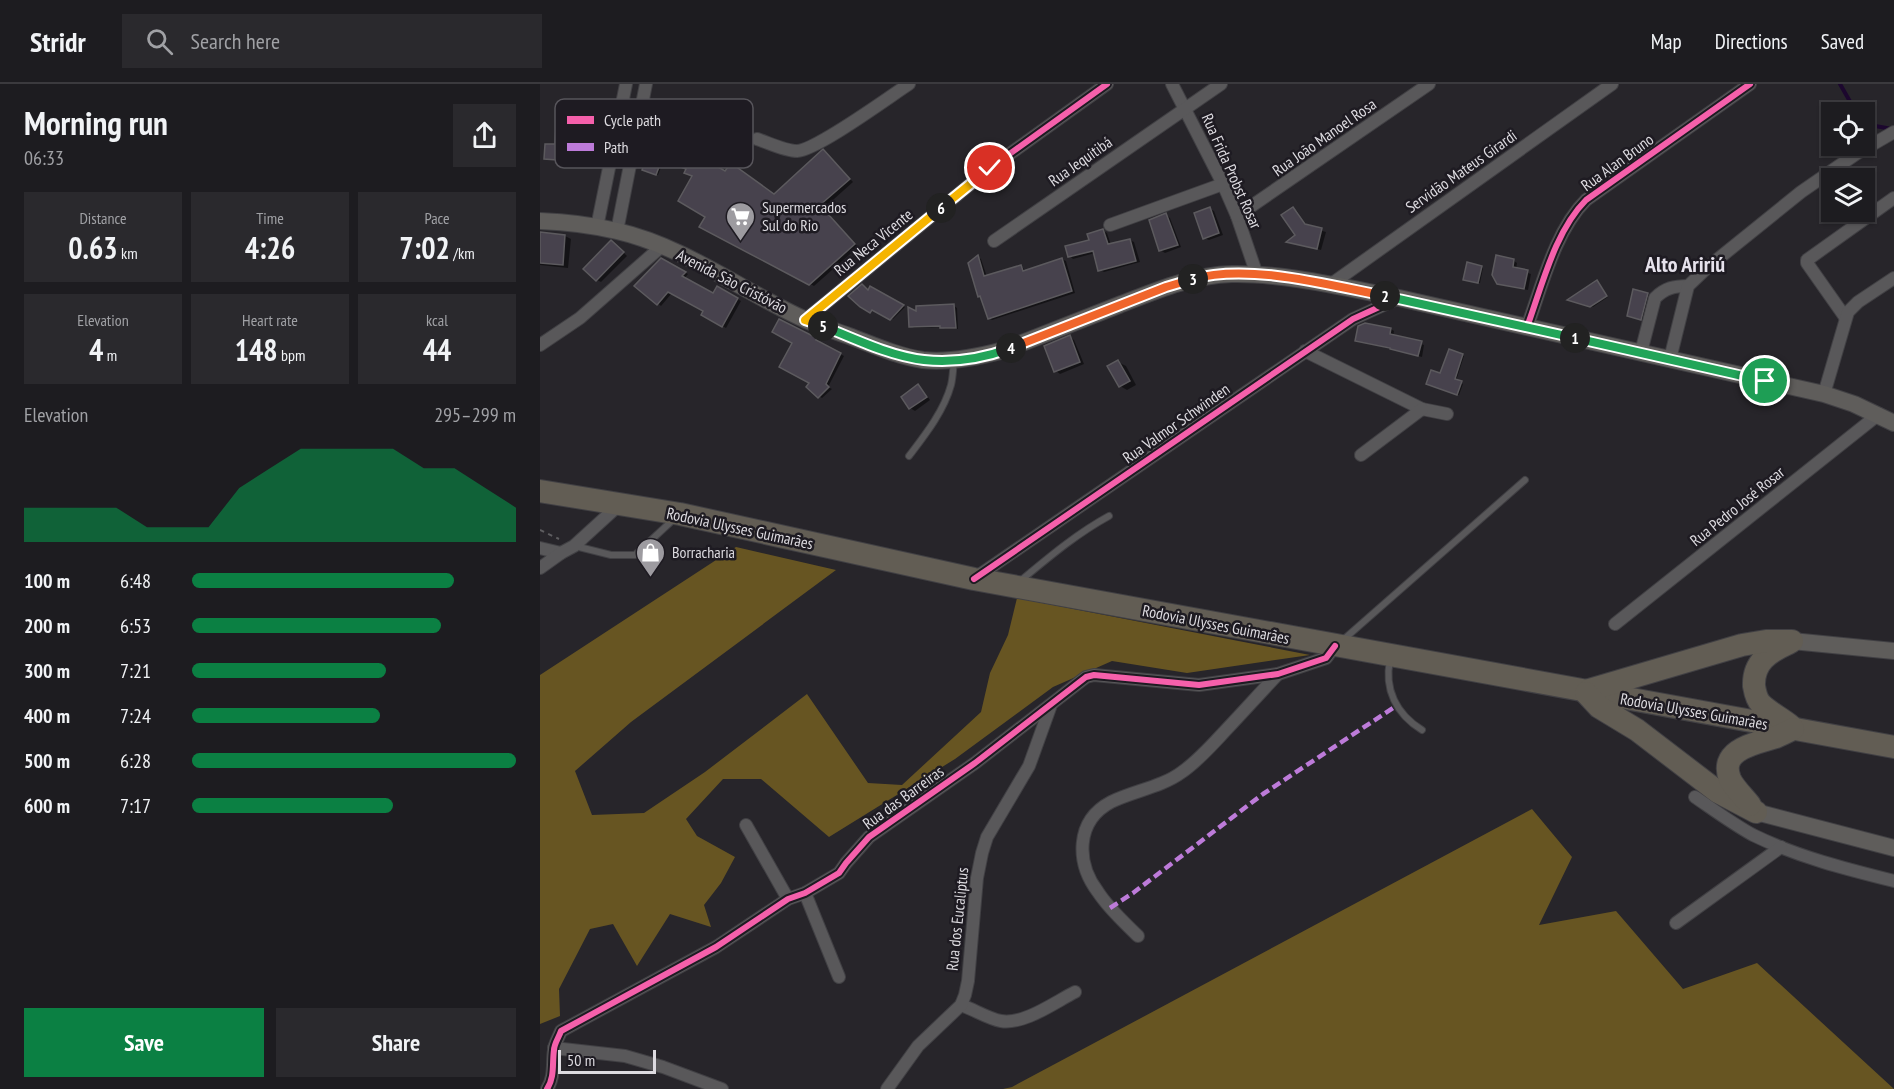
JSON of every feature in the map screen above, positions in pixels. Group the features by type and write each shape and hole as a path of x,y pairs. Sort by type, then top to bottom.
{"highway":[{"name":"Rodovia Ulysses Guimarães","path":"540,491 680,514 974,579 1894,747"},
{"path":"1756,812 1718,792 1637,730 1599,707 1585,692 1742,645 1767,641 1792,641"},
{"path":"1756,812 1730,778 1729,771 1733,756 1744,746 1777,737 1794,729 1759,702 1754,678 1757,667 1764,657 1774,649 1792,641"}],"main road":[{"name":"Avenida São Cristóvão","path":"540,221 566,222 617,231 662,246 805,320 888,351 923,360 980,357 1004,350 1166,287 1199,278 1231,274 1257,275 1330,285 1399,298 1824,394 1879,414 1894,423"},
{"path":"1792,641 1894,651"},
{"path":"1756,812 1894,848"}],"street":[{"path":"623,99 626,84"},
{"path":"643,99 646,84"},
{"path":"758,138 796,151 807,149 909,84"},
{"name":"Rua Neca Vicente","path":"805,320 990,168 1107,84"},
{"name":"Rua Frida Probst Rosar","path":"1172,84 1223,184 1237,216 1257,275"},
{"name":"Rua Jequitibá","path":"994,241 1221,84"},
{"name":"Rua João Manoel Rosa","path":"1237,216 1429,84"},
{"name":"Servidão Mateus Girardi","path":"1330,285 1612,84"},
{"name":"Rua Alan Bruno","path":"1527,327 1561,234 1576,210 1586,200 1750,84"},
{"path":"1670,359 1688,286 1708,267 1801,192 1856,154 1894,132"},
{"path":"597,227 609,168"},
{"path":"617,231 629,168"},
{"path":"1110,225 1223,184"},
{"path":"1845,317 1807,260 1894,198"},
{"path":"540,345 580,318 662,246"},
{"path":"1824,394 1845,317 1852,306 1894,278"},
{"path":"1641,352 1655,298 1673,286 1688,286"},
{"name":"Rua Valmor Schwinden","path":"974,579 1305,351 1353,320 1399,298"},
{"path":"1305,351 1422,410 1446,414"},
{"path":"1360,454 1422,410"},
{"name":"Rua Pedro José Rosar","path":"1615,624 1879,414"},
{"path":"540,568 574,546 620,504"},
{"path":"540,548 561,553"},
{"name":"Rua das Barreiras","path":"554,1048 561,1031 716,947 788,898 805,893 839,873 869,837 975,763 1086,676 1199,685 1278,674 1326,658 1335,646"},
{"path":"1138,936 1110,908 1096,890 1087,873 1082,855 1082,836 1087,824 1096,812 1109,803 1160,784 1182,773 1204,753 1278,674"},
{"name":"Rua dos Eucaliptus","path":"962,1005 968,981 976,878 982,853 987,837 1029,766 1052,704"},
{"path":"1695,797 1752,834 1781,847 1846,869 1894,881"},
{"path":"746,825 788,898"},
{"path":"1676,923 1781,847"},
{"path":"805,893 839,977"},
{"path":"887,1089 918,1046 962,1005 1001,1021 1016,1020 1032,1016 1075,992"},
{"path":"547,1089 554,1063 554,1048 625,1056 663,1067 722,1089"}],"lane":[{"path":"909,456 939,413 951,386 954,360"},
{"path":"1335,646 1525,480"},
{"path":"574,546 611,555 635,555 680,514"},
{"path":"1014,586 1059,548 1088,527 1109,516"},
{"path":"1391,656 1388,681 1394,701 1405,718 1422,730"}],"path":[{"path":"540,530 574,546"}],"shaded area":[{"path":"736,547 836,570 631,722 575,771 592,815 644,813 705,772 807,694 868,783 902,785 981,712 990,673 1008,635 1017,598 1310,655 1187,673 1112,661 1053,687 955,759 829,837 761,779 723,779 686,819 697,836 735,857 721,883 704,905 711,927 670,914 637,966 613,924 590,929 559,989 560,1016 540,1024 540,675"},
{"path":"1532,809 1572,857 1539,925 1616,911 1683,989 1757,963 1894,1089 1003,1089 1012,1087"}],"building":[{"path":"545,144 555,144 555,160 544,159"},
{"path":"823,149 850,179 820,205 855,244 809,285 699,227 705,217 678,201 692,176 684,173 686,169 683,168 720,168 725,171 727,168 738,168 774,194"},
{"path":"643,168 659,168 656,175 642,170"},
{"path":"1210,207 1219,233 1203,239 1194,213"},
{"path":"1293,207 1305,224 1322,228 1317,249 1286,242 1295,235 1281,215"},
{"path":"1166,213 1178,245 1159,251 1149,220"},
{"path":"1103,229 1108,244 1130,239 1136,261 1098,271 1093,251 1068,257 1065,246 1089,240 1087,234"},
{"path":"540,232 565,235 563,265 540,263"},
{"path":"611,240 624,252 596,281 583,269"},
{"path":"978,255 984,276 1021,265 1023,271 1062,258 1072,291 988,319 980,296 978,297 968,263"},
{"path":"1496,255 1514,259 1513,267 1528,270 1524,289 1497,284 1492,275"},
{"path":"661,258 686,272 682,276 713,293 717,286 738,298 722,327 701,315 703,311 668,292 657,305 634,286"},
{"path":"1467,262 1482,266 1478,283 1463,280"},
{"path":"1597,280 1607,296 1590,307 1567,300"},
{"path":"862,284 868,290 870,286 904,305 890,320 872,310 870,313 848,296"},
{"path":"1633,289 1648,293 1641,320 1627,316"},
{"path":"954,304 956,328 909,327 908,307 916,311 916,306"},
{"path":"779,319 841,353 826,384 829,387 818,398 806,387 809,383 779,367 792,343 772,332"},
{"path":"1365,323 1391,328 1390,334 1422,341 1418,356 1355,341 1358,326"},
{"path":"1070,335 1080,362 1054,372 1044,346"},
{"path":"1449,349 1463,354 1455,379 1462,381 1457,395 1426,384 1431,370 1440,373"},
{"path":"1118,360 1130,381 1119,387 1107,366"},
{"path":"918,384 927,397 909,409 901,397"}],"waterway":[{"path":"1840,84 1850,102"},
{"path":"1875,126 1892,129"}],"marked path":[{"path":"1110,908 1263,794 1396,706"}],"cycle path":[{"path":"805,320 990,168 1107,84"},
{"path":"1527,327 1558,243 1575,213 1586,200 1750,84"},
{"path":"974,579 1353,319 1399,298"},
{"path":"547,1089 552,1075 554,1048 561,1031 716,947 788,899 805,893 839,873 869,837 975,763 1086,677 1094,675 1199,685 1278,674 1326,658 1335,646"}],"place":[{"name":"Supermercados Sul do Rio","path":"741,242"},
{"name":"Borracharia","path":"651,578"}],"district":[{"name":"Alto Aririú","path":"1685,264"}],"route":[{"path":"990,168 805,320 888,351 923,360 954,360 980,357 1004,350 1166,287 1199,278 1231,274 1257,275 1330,285 1399,298 1765,381"}]}
